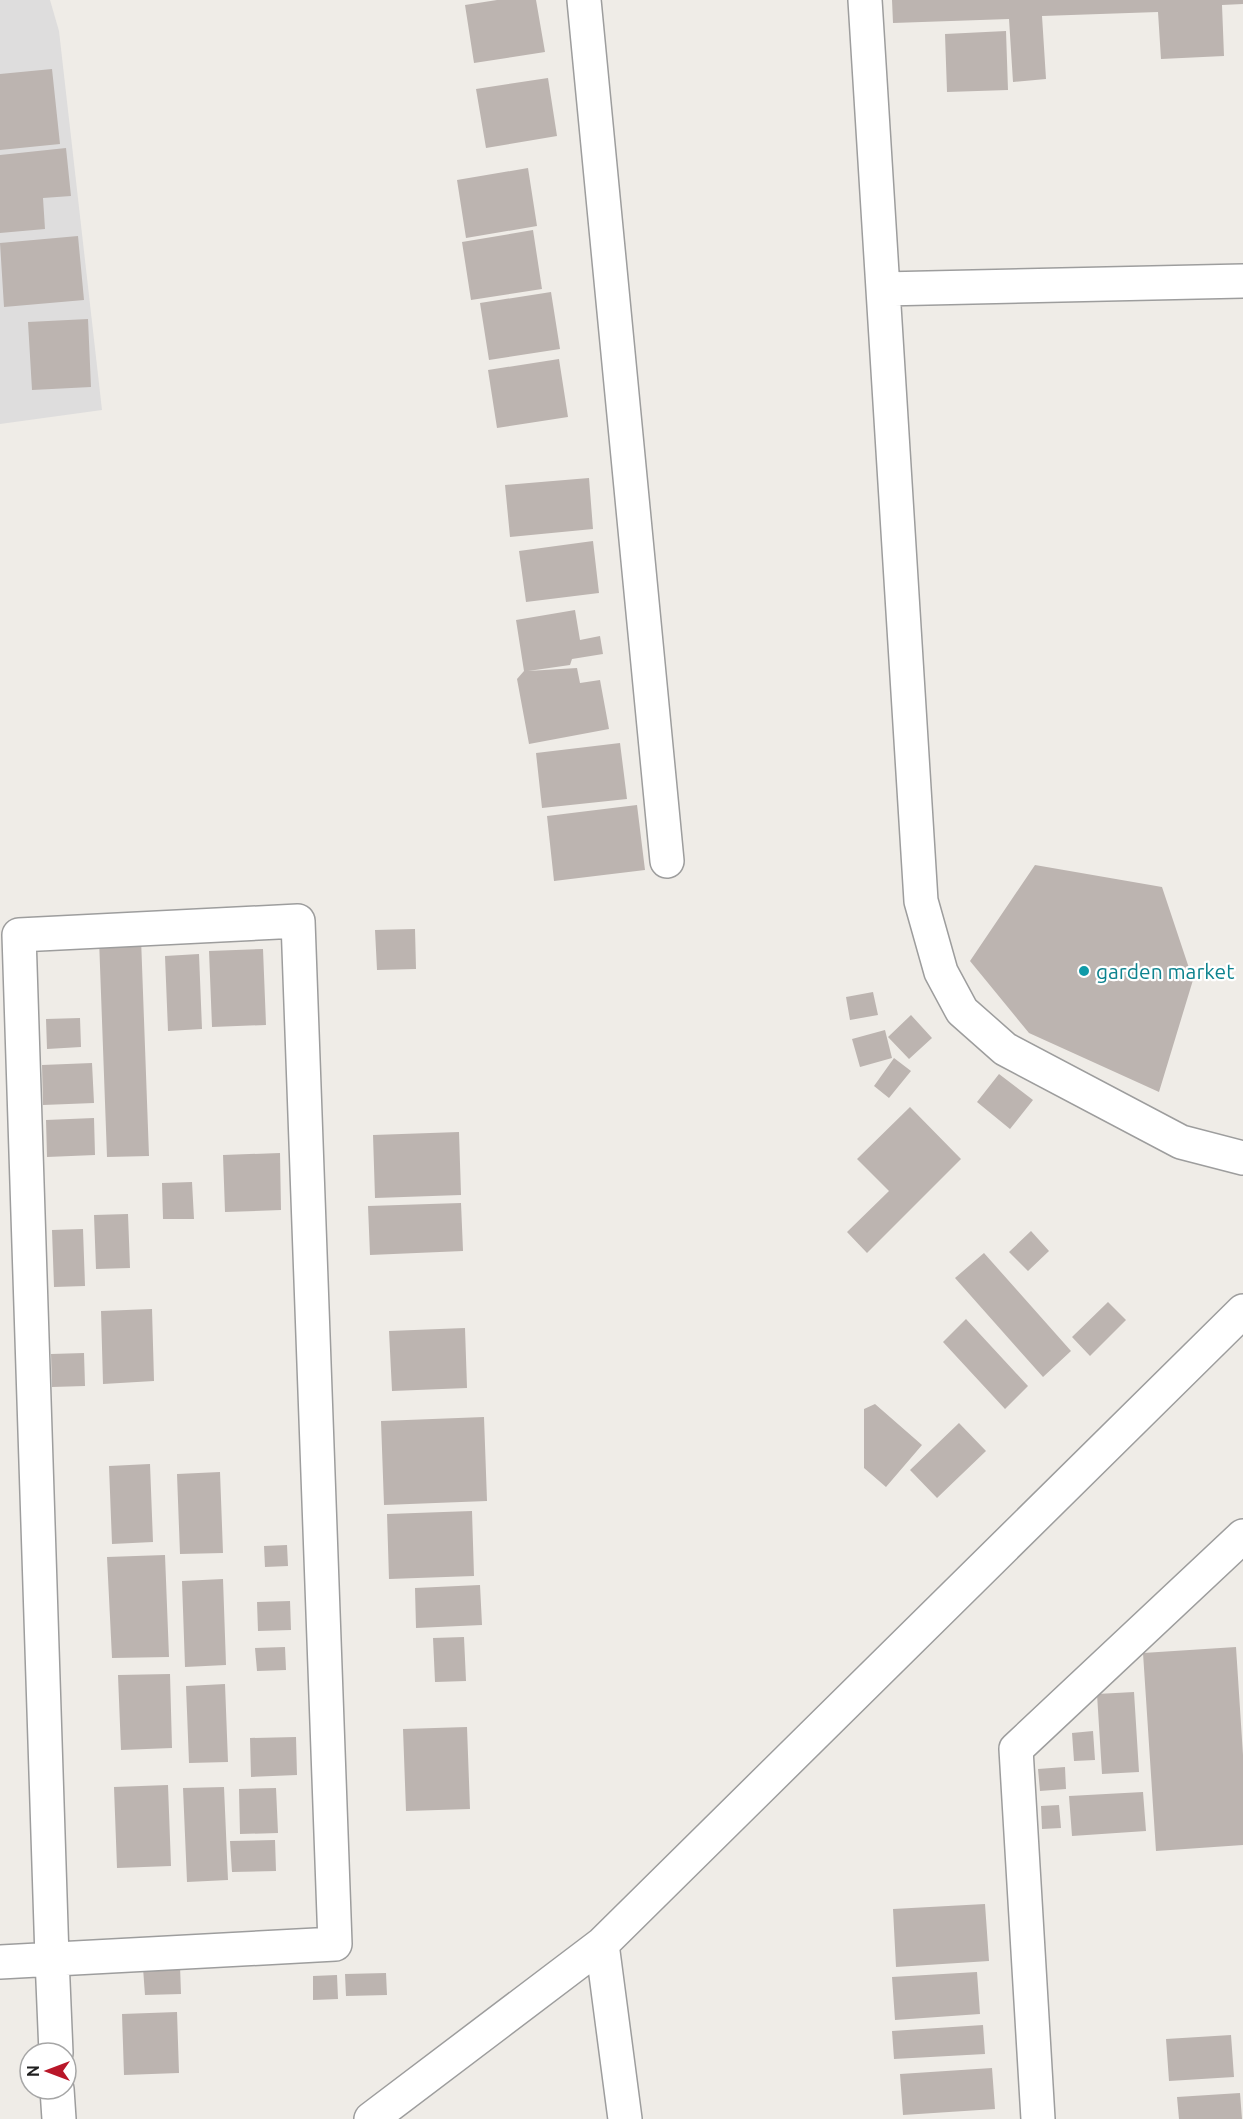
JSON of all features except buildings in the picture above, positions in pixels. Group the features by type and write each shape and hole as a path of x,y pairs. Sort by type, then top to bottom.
{"street":[{"path":"584,0 667,861"},
{"path":"865,0 921,901 941,972 962,1011 1005,1049 1181,1142 1243,1158"},
{"path":"883,289 1243,281"},
{"path":"0,1962 52,1958 335,1944 298,921 19,935 52,1958 55,2041"},
{"path":"371,2119 411,2105 602,1944 1243,1311"},
{"path":"1038,2119 1016,1749 1243,1536"},
{"path":"602,1944 625,2119"},
{"path":"57,2101 58,2119"}],"shaded area":[{"path":"0,0 50,0 59,31 102,410 0,424"}],"place":[{"name":"garden market","path":"1084,971"}]}
